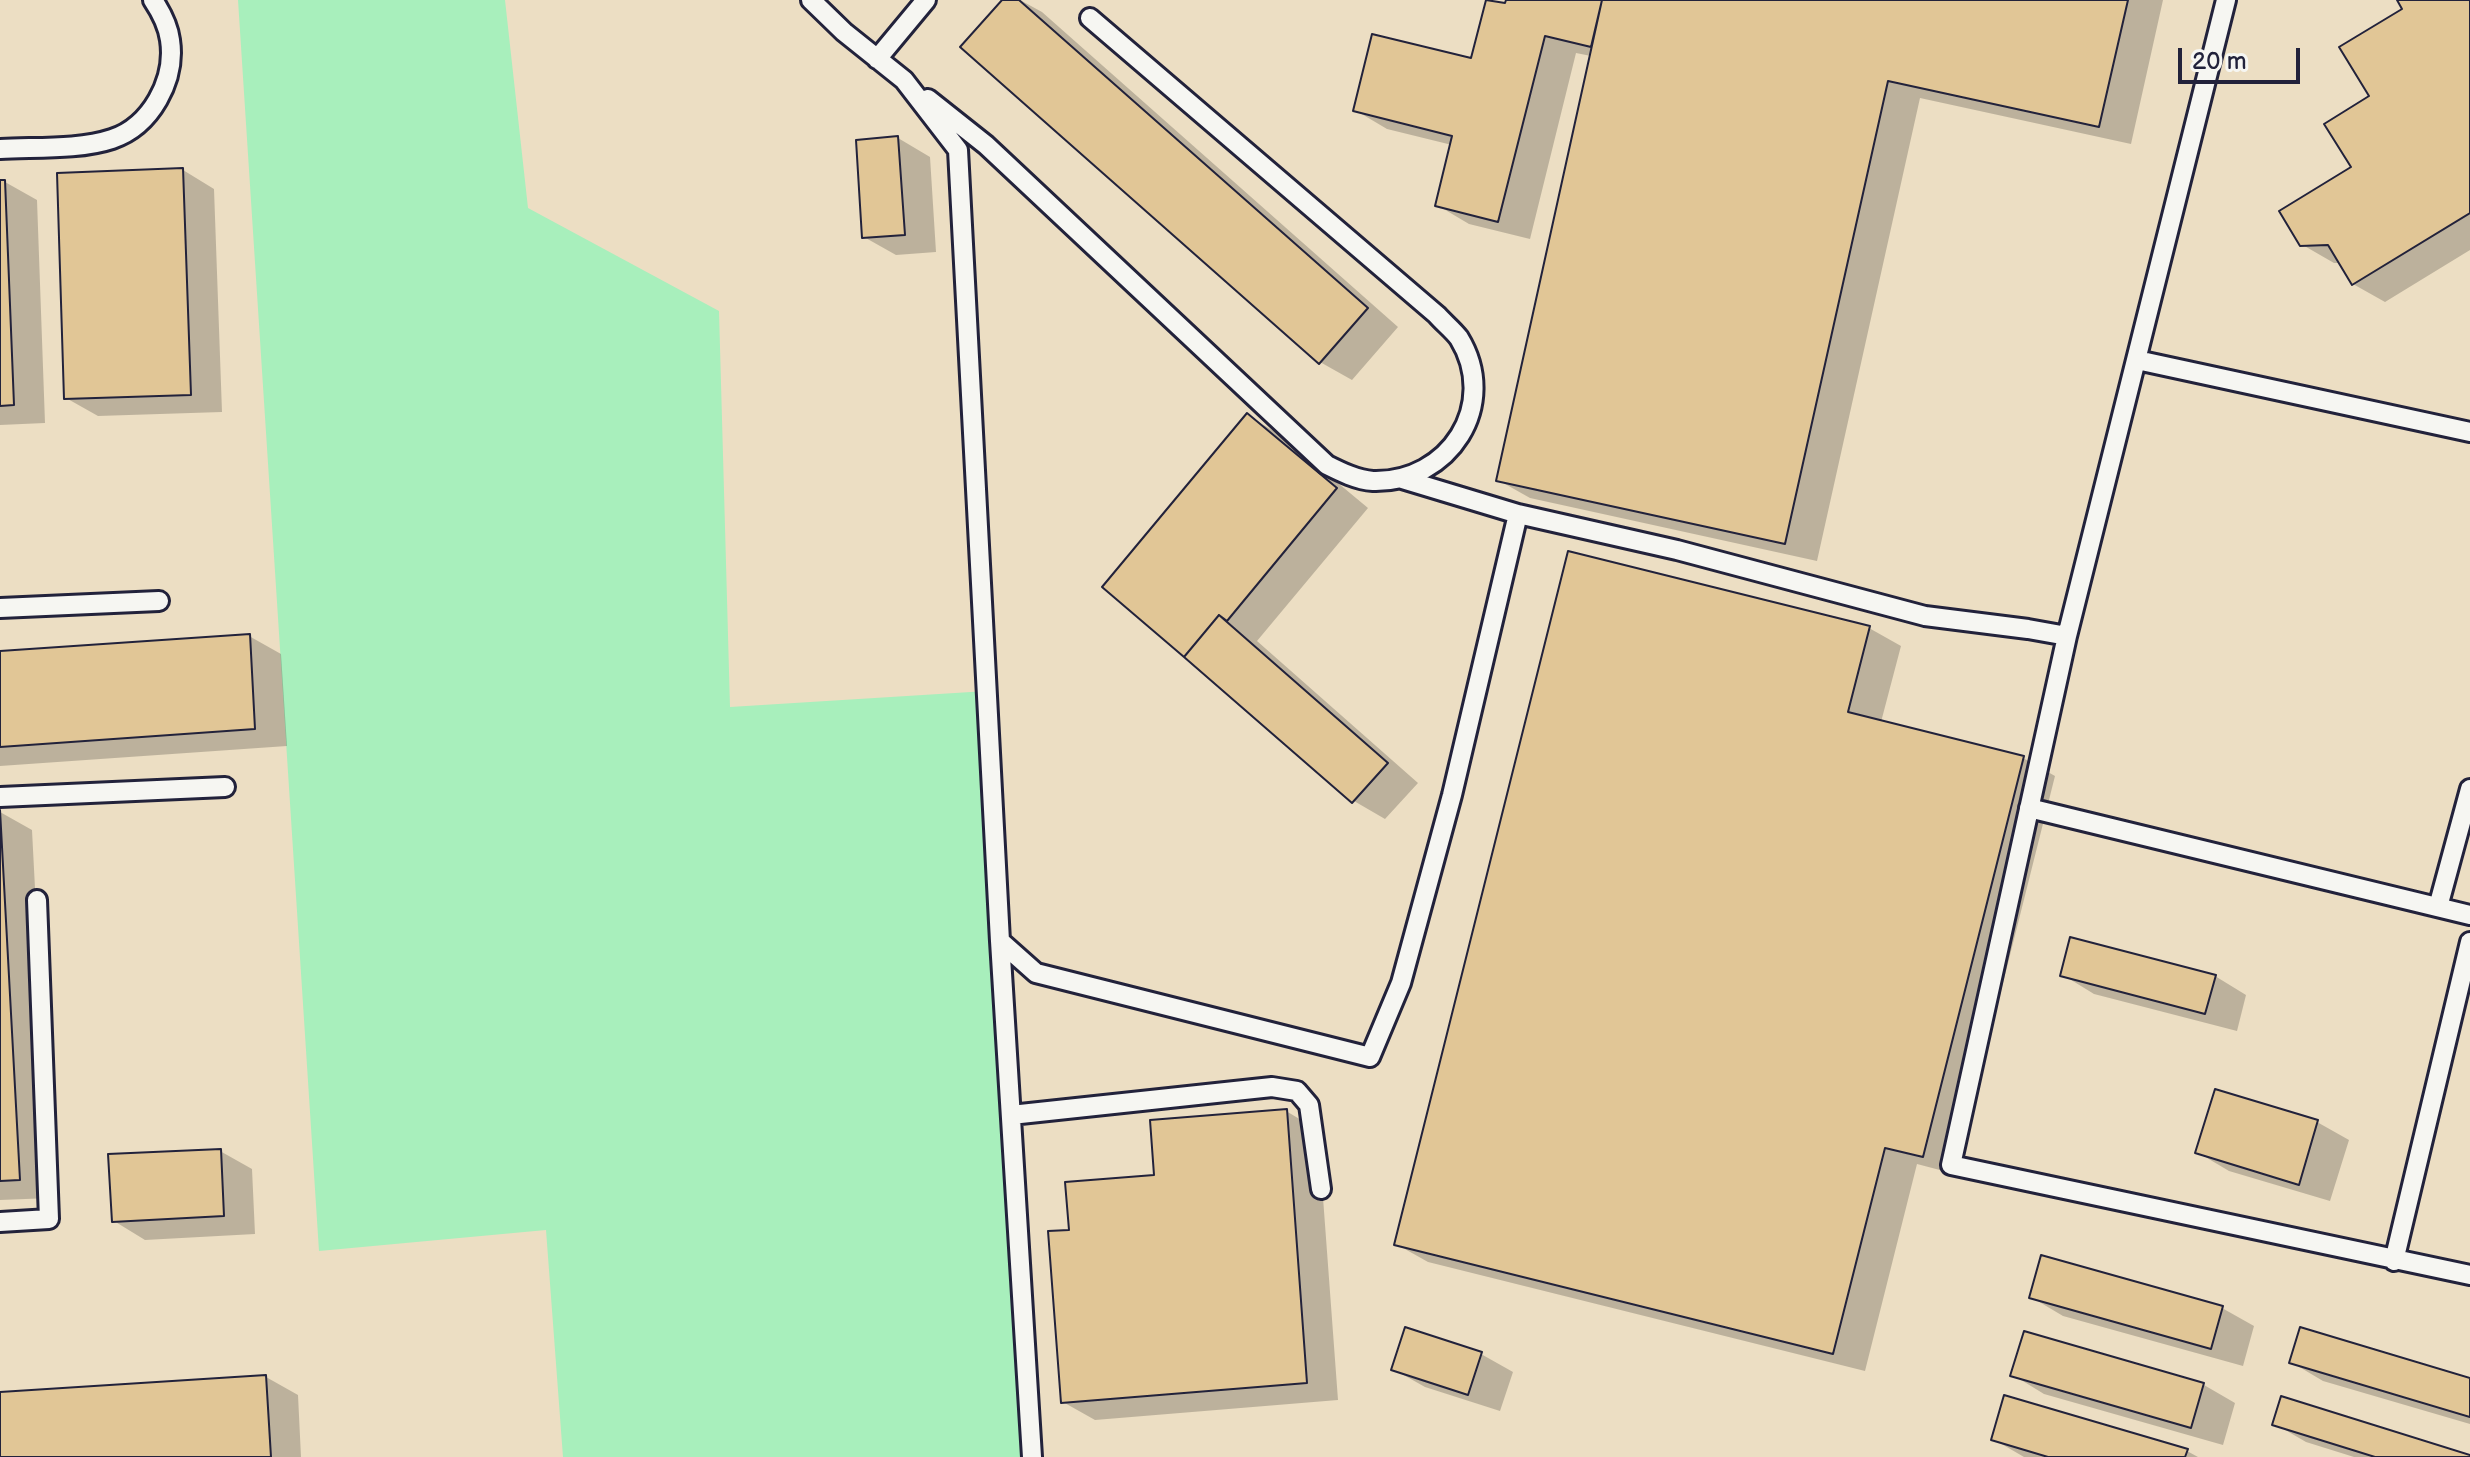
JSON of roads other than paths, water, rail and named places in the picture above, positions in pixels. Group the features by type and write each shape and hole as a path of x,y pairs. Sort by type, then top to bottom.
{"lane":[{"path":"0,149 113,139 139,123 159,99 170,71 170,40 163,15 153,0"},
{"path":"811,0 844,32 986,145 1327,465 1371,481 1402,479 1430,467 1445,456 1457,441 1472,405 1470,364 1458,337 1437,315 1090,18"},
{"path":"877,59 926,0"},
{"path":"2226,0 2067,636 1951,1165 2470,1275"},
{"path":"904,80 958,150 1000,941 1032,1457"},
{"path":"2137,360 2470,432"},
{"path":"1402,479 1518,514 1677,550 1925,616 2067,636"},
{"path":"1000,941 1036,973 1370,1057 1401,983 1452,795 1518,514"},
{"path":"0,608 159,601"},
{"path":"0,797 225,787"},
{"path":"2438,907 2470,789"},
{"path":"2029,808 2470,915"},
{"path":"0,1222 49,1219 37,900"},
{"path":"2394,1261 2470,942"},
{"path":"1011,1115 1272,1087 1297,1091 1309,1105 1321,1189"}]}
